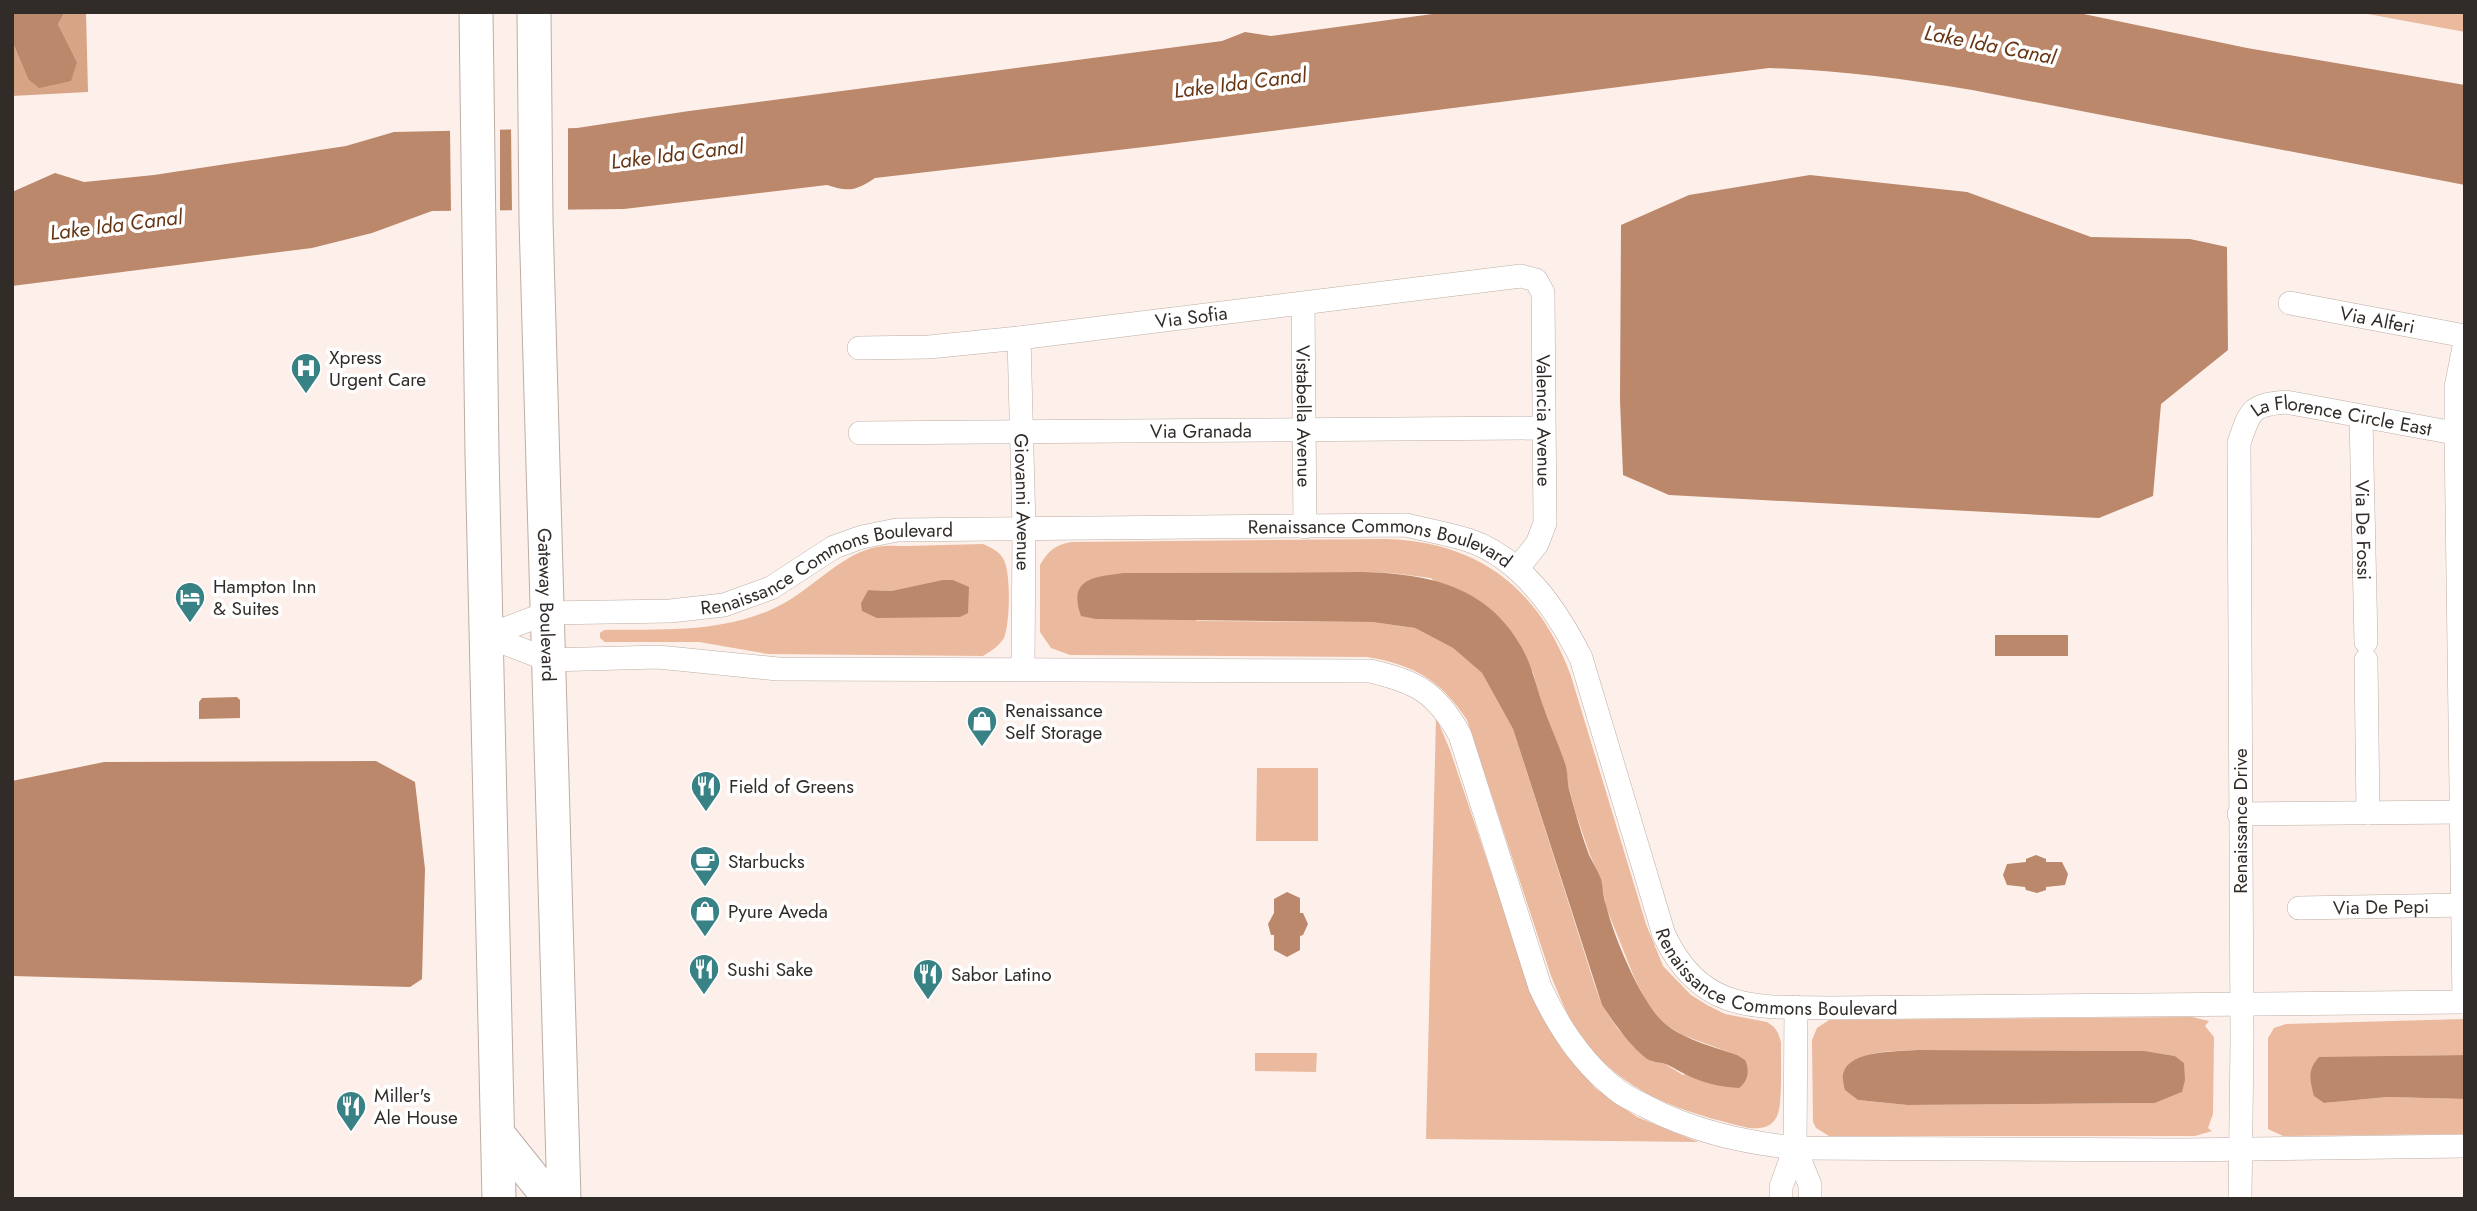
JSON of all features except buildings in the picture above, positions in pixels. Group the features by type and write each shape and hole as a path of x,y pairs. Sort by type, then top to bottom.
{"main road":[{"path":"476,12 499,1199"},
{"name":"Gateway Boulevard","path":"534,12 536,220 564,1199"},
{"path":"498,1134 550,1199"}],"street":[{"name":"Via Sofia","path":"859,348 929,347 1019,338 1521,276"},
{"name":"Valencia Avenue","path":"1517,569 1537,544 1545,523 1543,293 1536,280 1521,276"},
{"name":"Via Alferi","path":"2290,303 2465,336"},
{"name":"Vistabella Avenue","path":"1303,304 1305,527"},
{"name":"Giovanni Avenue","path":"1019,338 1024,528 1023,668"},
{"path":"2464,1002 2460,434 2456,387 2465,342"},
{"name":"La Florence Circle East","path":"2239,443 2249,415 2266,404 2295,402 2361,418 2460,434"},
{"name":"Via De Fossi","path":"2361,418 2368,813"},
{"name":"Via Granada","path":"860,433 1543,428"},
{"name":"Renaissance Drive","path":"2239,443 2242,1004 2240,1199"},
{"name":"Renaissance Commons Boulevard","path":"486,636 547,613 670,611 724,605 771,588 834,547 862,537 897,530 1406,525 1470,541 1517,569 1559,617 1581,658 1664,935 1685,971 1715,994 1748,1005 1796,1007 2464,1002"},
{"path":"486,636 549,660 658,657 778,669 1370,671 1402,678 1435,699 1448,714 1460,735 1540,987 1551,1012 1580,1055 1618,1091 1676,1122 1749,1143 1795,1148 2465,1146"},
{"path":"2239,814 2463,813"},
{"name":"Via De Pepi","path":"2299,908 2464,905"},
{"path":"1781,1199 1781,1188 1795,1148 1796,1007"},
{"path":"1795,1148 1810,1185 1810,1199"}],"shaded area":[{"path":"65,12 86,12 88,92 12,96 12,41 28,79 77,62 58,24"},
{"path":"2357,12 2465,12 2465,32"},
{"path":"1386,539 1420,542 1450,549 1502,576 1523,595 1542,618 1558,645 1571,676 1646,924 1663,966 1691,995 1707,1005 1725,1014 1767,1022 1778,1033 1781,1042 1781,1092 1779,1109 1773,1122 1760,1128 1749,1128 1676,1107 1633,1085 1614,1071 1579,1034 1551,976 1467,720 1436,684 1399,664 1367,657 1070,655 1051,648 1040,632 1040,565 1053,549 1072,542","holes":["1124,573 1392,573 1431,578 1533,672 1566,766 1576,814 1600,877 1606,907 1649,1007 1662,1022 1682,1035 1737,1055 1683,1075 1665,1064 1650,1061 1618,1029 1602,1005 1595,986 1513,729 1482,673 1453,648 1415,628 1372,622 1197,621"]},
{"path":"983,544 998,552 1004,560 1009,587 1004,638 983,656 768,654 699,642 605,642 600,638 600,633 604,630 697,628 743,620 786,602 840,563 876,547","holes":["953,580 968,592 968,607 861,603 868,590 891,591"]},
{"path":"1436,717 1450,750 1534,1000 1563,1051 1595,1088 1637,1117 1698,1142 1426,1139"},
{"path":"1257,768 1318,768 1318,841 1256,841"},
{"path":"2192,1017 2209,1021 2205,1026 2214,1037 2213,1114 2208,1128 2212,1131 2195,1136 1829,1136 1816,1128 1813,1122 1812,1040 1817,1028 1829,1020","holes":["2145,1051 2175,1056 2184,1063 2182,1092 2155,1103 1907,1105 1858,1100 1843,1075 1857,1060 1886,1052"]},
{"path":"2465,1019 2465,1055 2402,1056 2324,1103 2387,1097 2465,1099 2465,1134 2283,1136 2268,1129 2268,1038 2274,1028 2286,1024"},
{"path":"1255,1053 1317,1053 1316,1072 1255,1071"}],"water":[{"path":"12,12 65,12 58,24 77,62 71,81 39,88 28,79 12,41"},
{"name":"Lake Ida Canal","path":"1447,12 2074,12 2247,48 2465,85 2465,185 1972,90 1871,76 1769,68 1153,146 875,178 852,189 827,185 624,209 432,211 372,233 312,248 12,286 12,192 55,173 84,182 154,175 346,146 394,132 577,128 1222,41 1245,32 1271,36"},
{"path":"1810,175 1967,192 2091,237 2190,239 2227,247 2228,350 2161,404 2153,496 2099,518 1669,495 1623,475 1620,401 1621,225 1689,195"},
{"path":"1364,572 1411,576 1455,588 1492,610 1508,627 1522,648 1531,669 1565,763 1578,822 1589,855 1601,879 1604,899 1621,949 1636,982 1653,1010 1669,1027 1745,1060 1747,1076 1739,1088 1701,1081 1668,1065 1647,1059 1628,1041 1602,1005 1513,729 1482,673 1453,648 1415,628 1372,622 1096,619 1081,616 1078,603 1078,593 1087,581 1124,573"},
{"path":"953,580 969,587 968,613 960,617 877,618 862,611 861,603 868,590 891,591"},
{"path":"1995,635 2068,635 2068,656 1995,656"},
{"path":"237,697 240,700 240,718 199,719 199,702 202,698"},
{"path":"376,761 415,782 425,869 422,979 410,987 12,976 12,781 104,762"},
{"path":"2036,855 2046,859 2046,862 2062,862 2068,874 2065,885 2046,887 2046,890 2037,893 2026,890 2025,887 2007,885 2003,875 2007,864 2026,862 2026,859"},
{"path":"1287,892 1300,898 1300,913 1303,913 1308,924 1300,936 1300,950 1287,957 1274,950 1274,935 1271,935 1268,924 1274,913 1274,899"},
{"path":"1918,1050 2145,1051 2175,1056 2184,1063 2185,1080 2182,1092 2155,1103 1907,1105 1858,1100 1845,1090 1843,1074 1854,1060 1875,1053"},
{"path":"2465,1055 2465,1099 2387,1097 2324,1103 2314,1096 2311,1085 2311,1071 2319,1057"}],"pier":[{"path":"568,125 568,213 512,214 511,126"},
{"path":"500,127 500,214 451,214 450,128"}],"place":[{"name":"Xpress Urgent Care","path":"306,395"},
{"name":"Hampton Inn & Suites","path":"190,624"},
{"name":"Renaissance Self Storage","path":"982,748"},
{"name":"Field of Greens","path":"706,813"},
{"name":"Starbucks","path":"705,888"},
{"name":"Pyure Aveda","path":"705,938"},
{"name":"Sushi Sake","path":"704,996"},
{"name":"Sabor Latino","path":"928,1001"},
{"name":"Miller's Ale House","path":"351,1133"}]}
